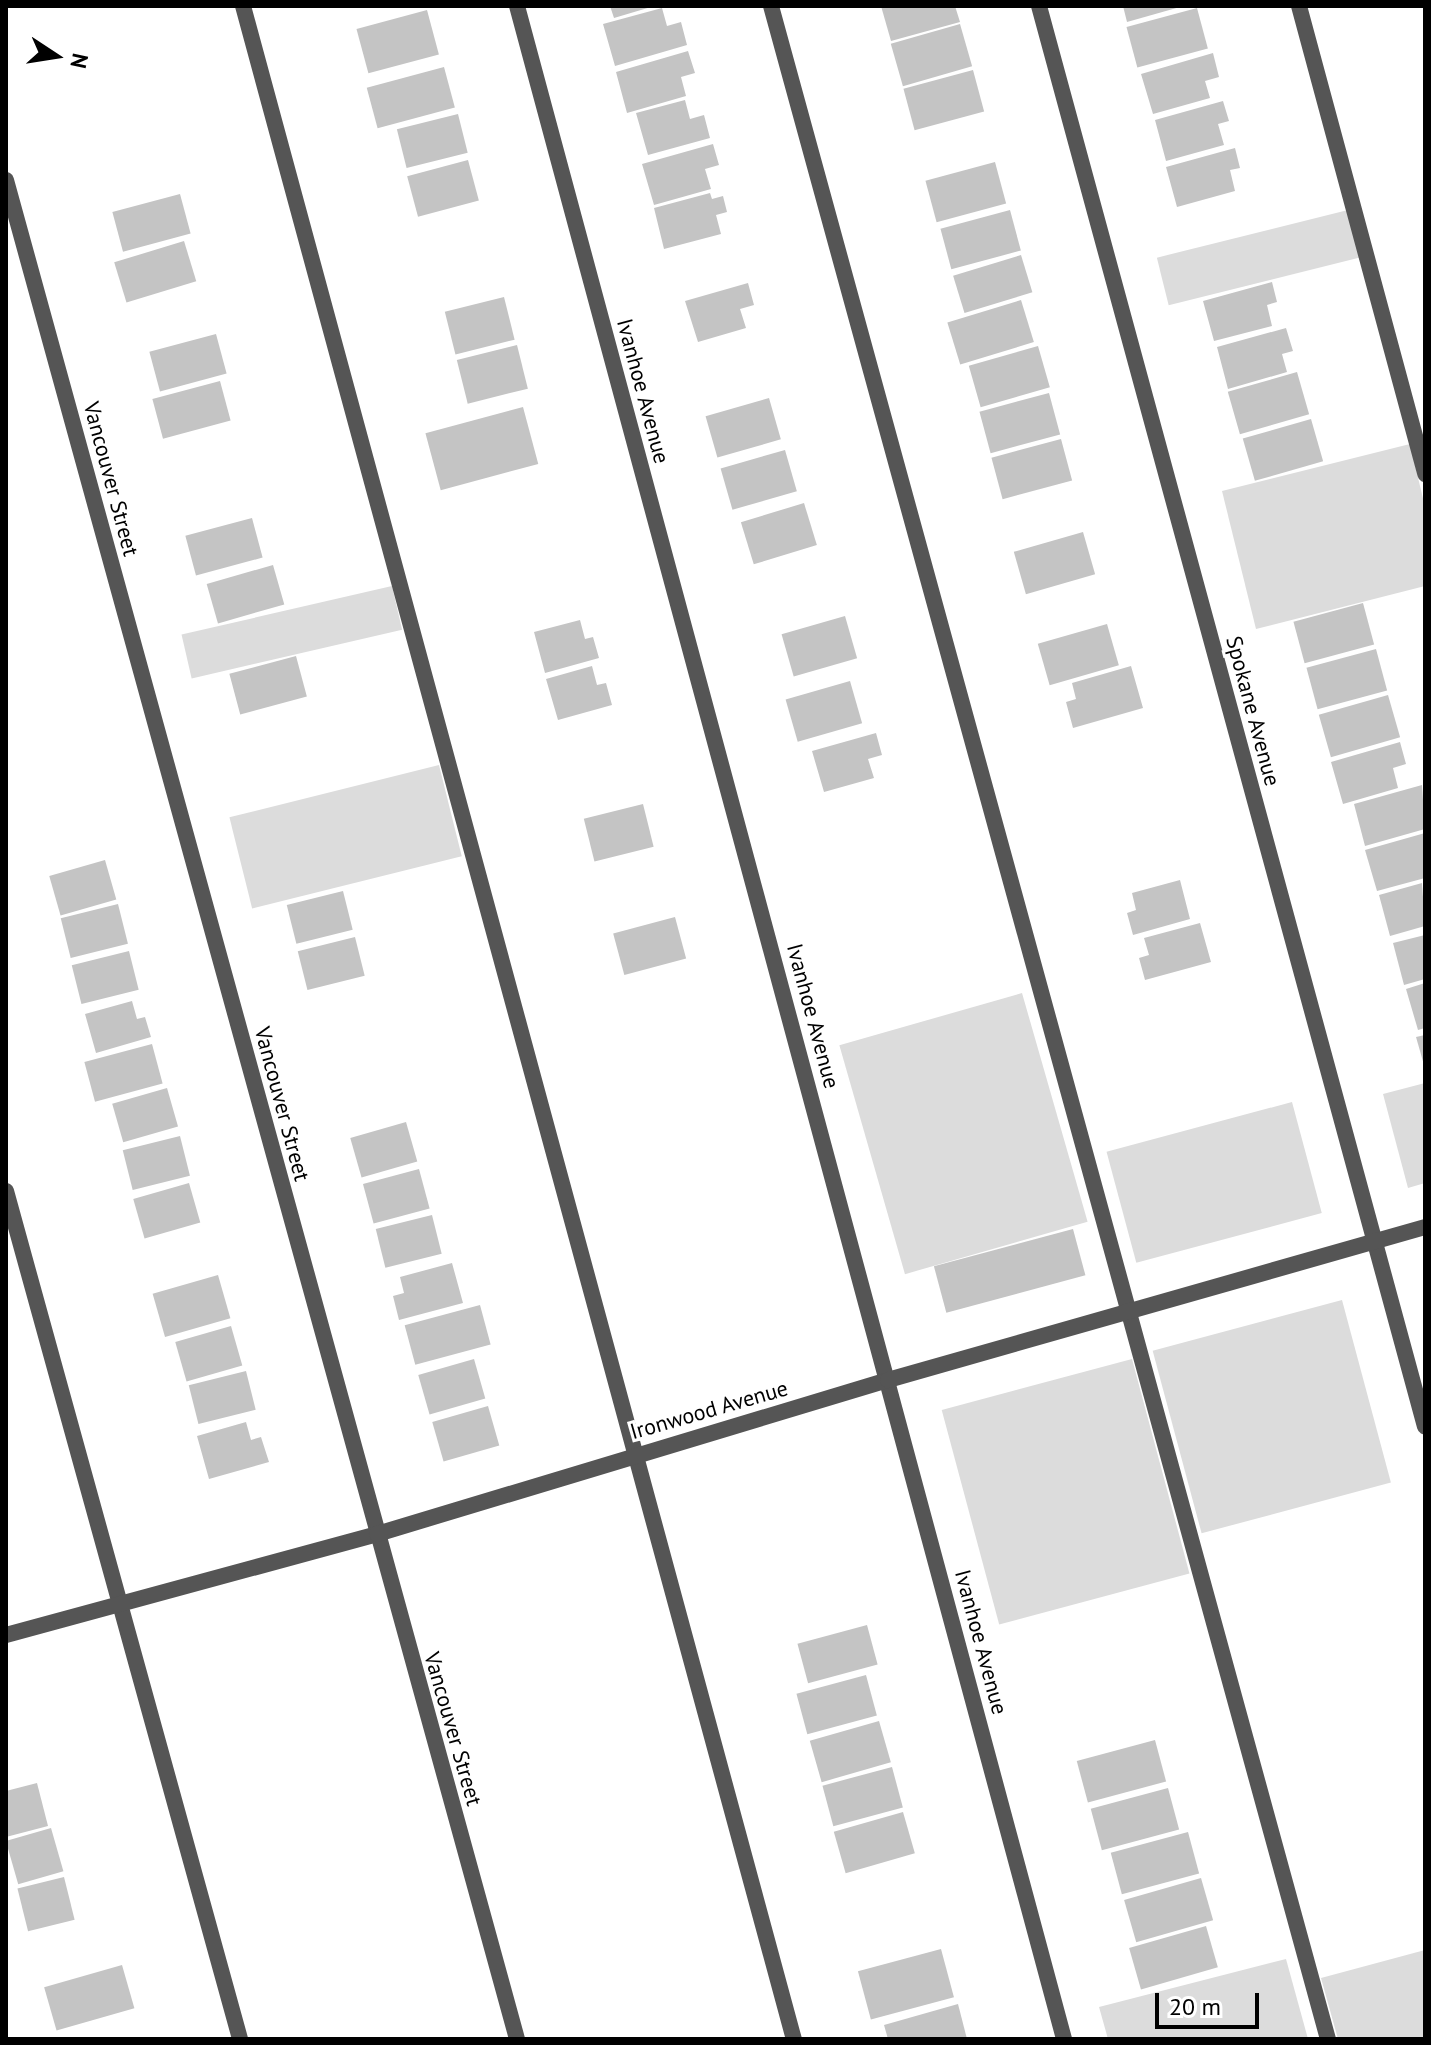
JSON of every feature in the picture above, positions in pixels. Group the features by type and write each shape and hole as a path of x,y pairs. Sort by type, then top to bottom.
{"street":[{"path":"243,6 638,1454 794,2039"},
{"name":"Ivanhoe Avenue","path":"517,6 1064,2039"},
{"path":"771,6 1126,1311 1328,2039"},
{"name":"Spokane Avenue","path":"1039,6 1425,1427"},
{"path":"1299,6 1425,474"},
{"name":"Vancouver Street","path":"6,180 517,2039"},
{"path":"6,1191 240,2039"},
{"name":"Ironwood Avenue","path":"6,1635 377,1534 888,1380 1425,1227"}],"shaded area":[{"path":"1348,210 1360,258 1169,305 1157,258"},
{"path":"1410,444 1425,507 1425,586 1256,629 1222,491"},
{"path":"392,586 402,630 192,678 182,635"},
{"path":"439,765 462,856 252,908 229,817"},
{"path":"1022,993 1088,1222 905,1274 839,1045"},
{"path":"1425,1083 1425,1183 1408,1188 1383,1094"},
{"path":"1292,1102 1322,1213 1136,1263 1107,1152"},
{"path":"1342,1300 1391,1483 1202,1533 1153,1351"},
{"path":"1132,1359 1189,1573 999,1624 942,1410"},
{"path":"1425,1950 1425,2039 1338,2039 1321,1978"},
{"path":"1286,1959 1308,2039 1108,2039 1099,2007"}],"building":[{"path":"610,6 651,6 651,7 614,18"},
{"path":"881,6 955,6 960,22 891,41"},
{"path":"1123,6 1180,6 1180,7 1127,22"},
{"path":"662,8 667,26 681,22 687,45 615,66 603,24"},
{"path":"1197,8 1208,49 1137,67 1126,27"},
{"path":"427,10 439,54 368,73 356,29"},
{"path":"960,24 972,66 903,86 891,44"},
{"path":"688,51 695,73 681,77 686,96 627,113 616,72"},
{"path":"1213,53 1219,77 1205,81 1210,98 1153,114 1141,74"},
{"path":"444,67 455,108 378,128 367,88"},
{"path":"973,70 984,112 915,130 903,89"},
{"path":"685,100 690,119 704,115 710,138 648,155 636,113"},
{"path":"1223,101 1229,121 1218,124 1224,145 1166,161 1155,120"},
{"path":"458,114 468,153 407,168 397,129"},
{"path":"713,144 719,165 705,169 711,189 654,205 642,164"},
{"path":"1235,148 1240,168 1230,170 1235,191 1177,207 1166,167"},
{"path":"468,160 479,201 418,217 407,176"},
{"path":"995,162 1006,204 937,222 925,181"},
{"path":"710,193 712,199 723,196 727,212 716,215 721,234 664,249 654,208"},
{"path":"180,194 191,234 123,252 112,212"},
{"path":"1010,210 1021,251 951,269 940,229"},
{"path":"184,241 196,281 126,303 114,262"},
{"path":"1021,255 1032,292 965,313 953,276"},
{"path":"1272,282 1277,302 1267,305 1272,326 1214,341 1203,301"},
{"path":"748,283 754,305 740,309 746,328 698,342 685,301"},
{"path":"504,297 515,340 455,354 445,312"},
{"path":"1021,300 1034,342 960,365 947,323"},
{"path":"1286,328 1293,351 1282,354 1287,372 1228,389 1217,347"},
{"path":"216,334 227,374 160,391 149,352"},
{"path":"517,345 528,389 468,404 457,360"},
{"path":"1038,346 1050,387 981,407 969,366"},
{"path":"1297,372 1309,414 1240,434 1228,392"},
{"path":"220,381 231,421 163,439 152,399"},
{"path":"1049,393 1060,435 991,453 979,412"},
{"path":"769,398 781,439 717,458 706,416"},
{"path":"523,407 538,464 441,490 425,433"},
{"path":"1311,419 1323,461 1255,481 1243,439"},
{"path":"1061,439 1072,481 1003,499 991,458"},
{"path":"785,450 797,491 732,510 721,468"},
{"path":"804,503 817,545 754,564 741,522"},
{"path":"252,518 263,558 196,575 185,536"},
{"path":"1083,532 1095,574 1026,594 1014,552"},
{"path":"273,565 284,604 218,623 207,584"},
{"path":"1363,603 1374,645 1305,663 1293,622"},
{"path":"845,616 857,658 794,676 782,634"},
{"path":"580,620 585,639 593,637 599,658 545,673 534,632"},
{"path":"1107,624 1119,665 1050,685 1038,644"},
{"path":"1376,649 1387,691 1318,709 1306,668"},
{"path":"296,656 307,697 240,714 229,674"},
{"path":"592,666 597,685 606,683 612,705 558,720 546,679"},
{"path":"1131,666 1143,708 1073,728 1066,702 1076,699 1072,683"},
{"path":"850,681 862,723 798,742 786,699"},
{"path":"1388,695 1400,737 1331,757 1319,715"},
{"path":"876,733 882,755 868,759 874,778 824,792 812,751"},
{"path":"1400,742 1406,764 1393,768 1398,788 1343,804 1331,762"},
{"path":"1422,785 1425,829 1365,846 1354,804"},
{"path":"643,804 654,847 594,861 584,819"},
{"path":"1425,833 1425,878 1377,891 1365,850"},
{"path":"105,860 116,899 61,915 49,876"},
{"path":"1180,880 1190,919 1133,935 1127,913 1136,910 1132,893"},
{"path":"1422,883 1425,926 1390,936 1379,895"},
{"path":"343,891 353,930 296,944 287,905"},
{"path":"118,904 128,944 71,958 61,918"},
{"path":"675,917 686,959 624,975 613,934"},
{"path":"1200,923 1211,962 1145,980 1139,958 1149,955 1144,938"},
{"path":"1425,935 1425,979 1404,985 1393,943"},
{"path":"355,937 365,976 307,990 298,951"},
{"path":"129,951 139,990 81,1004 72,965"},
{"path":"1425,983 1425,1028 1418,1030 1406,989"},
{"path":"132,1001 137,1019 145,1017 151,1037 96,1053 85,1014"},
{"path":"1425,1035 1425,1065 1424,1065 1416,1037"},
{"path":"152,1044 163,1084 95,1102 84,1062"},
{"path":"167,1088 178,1126 123,1142 112,1104"},
{"path":"406,1122 417,1161 362,1177 350,1138"},
{"path":"180,1136 190,1176 133,1190 123,1150"},
{"path":"419,1169 430,1209 374,1224 363,1184"},
{"path":"189,1183 200,1222 145,1238 133,1199"},
{"path":"432,1215 442,1254 385,1268 376,1229"},
{"path":"1073,1229 1085,1275 946,1313 934,1266"},
{"path":"452,1263 463,1303 399,1320 393,1296 404,1293 400,1277"},
{"path":"218,1275 230,1318 165,1337 153,1294"},
{"path":"480,1305 491,1345 415,1365 405,1325"},
{"path":"231,1326 242,1365 187,1381 175,1342"},
{"path":"474,1359 485,1398 430,1414 418,1375"},
{"path":"246,1371 256,1410 198,1424 189,1385"},
{"path":"488,1406 499,1445 444,1461 432,1422"},
{"path":"246,1422 251,1440 261,1437 269,1462 209,1479 197,1436"},
{"path":"867,1625 878,1665 808,1683 797,1644"},
{"path":"866,1675 877,1716 807,1734 796,1694"},
{"path":"879,1721 891,1762 822,1782 810,1741"},
{"path":"1155,1740 1166,1782 1088,1802 1077,1761"},
{"path":"892,1767 903,1808 833,1826 822,1786"},
{"path":"37,1783 48,1826 6,1837 6,1791"},
{"path":"1168,1788 1179,1830 1102,1850 1091,1809"},
{"path":"903,1812 915,1853 846,1873 834,1832"},
{"path":"51,1828 63,1871 18,1884 6,1841"},
{"path":"1188,1832 1199,1874 1122,1894 1111,1853"},
{"path":"64,1877 75,1920 28,1931 17,1889"},
{"path":"1201,1878 1213,1920 1136,1942 1124,1900"},
{"path":"1206,1926 1218,1967 1141,1989 1129,1948"},
{"path":"941,1949 954,1997 871,2020 858,1971"},
{"path":"122,1965 134,2008 57,2031 44,1987"},
{"path":"958,2004 967,2039 888,2039 884,2025"}]}
